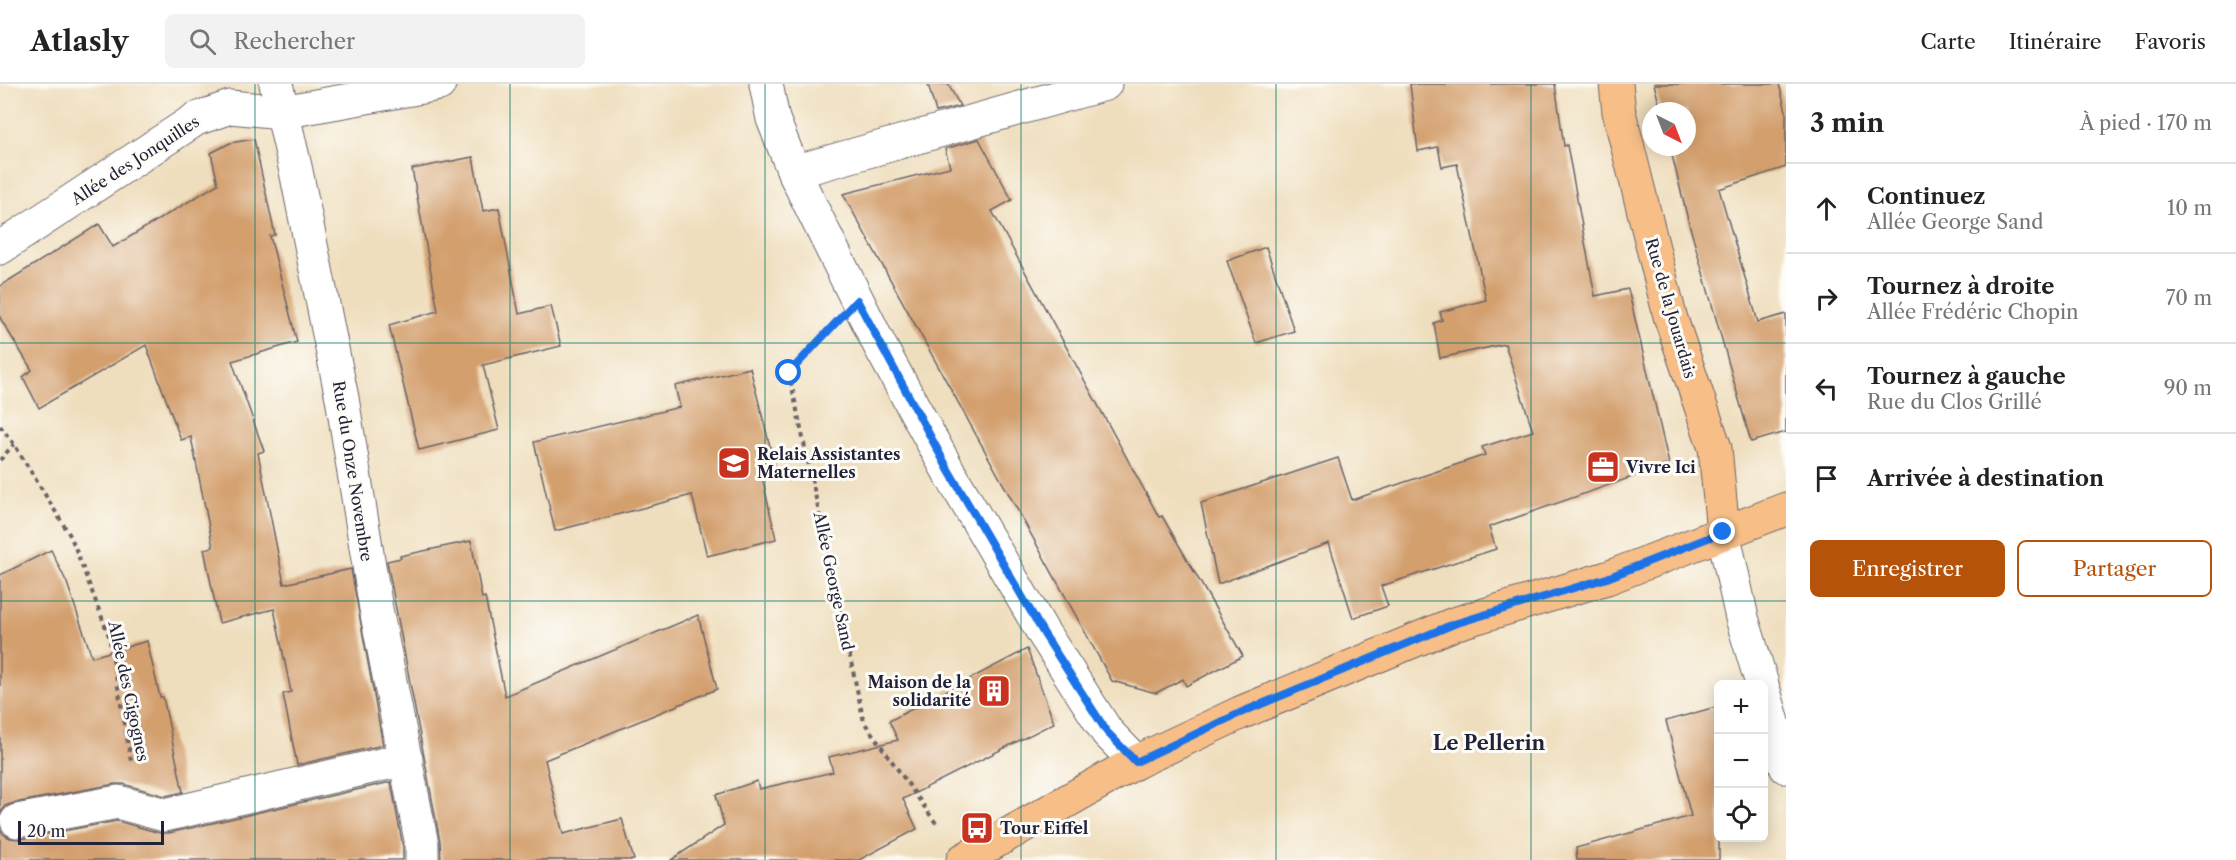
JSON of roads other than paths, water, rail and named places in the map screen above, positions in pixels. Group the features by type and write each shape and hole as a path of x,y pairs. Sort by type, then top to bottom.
{"main road":[{"name":"Rue de la Jouardais","path":"1616,84 1619,112 1670,316 1715,448 1723,532"},
{"path":"963,860 1136,762 1240,713 1454,624 1607,578 1786,509"}],"street":[{"path":"279,98 439,84"},
{"path":"766,84 773,119 794,172 857,300 943,461 1044,634 1107,732 1136,762"},
{"path":"794,172 1105,84"},
{"name":"Allée des Jonquilles","path":"0,248 196,119 230,107 279,98"},
{"name":"Rue du Onze Novembre","path":"279,98 299,182 342,398 376,609 422,845 422,860"},
{"path":"1723,532 1742,618 1761,680"},
{"path":"1768,705 1786,767"},
{"path":"18,821 118,802 165,814 406,759"}],"place":[{"name":"Relais Assistantes Maternelles","path":"734,463"},
{"name":"Vivre Ici","path":"1603,467"},
{"name":"Maison de la solidarité","path":"994,691"},
{"name":"Tour Eiffel","path":"977,828"}],"district":[{"name":"Le Pellerin","path":"1489,743"}]}
